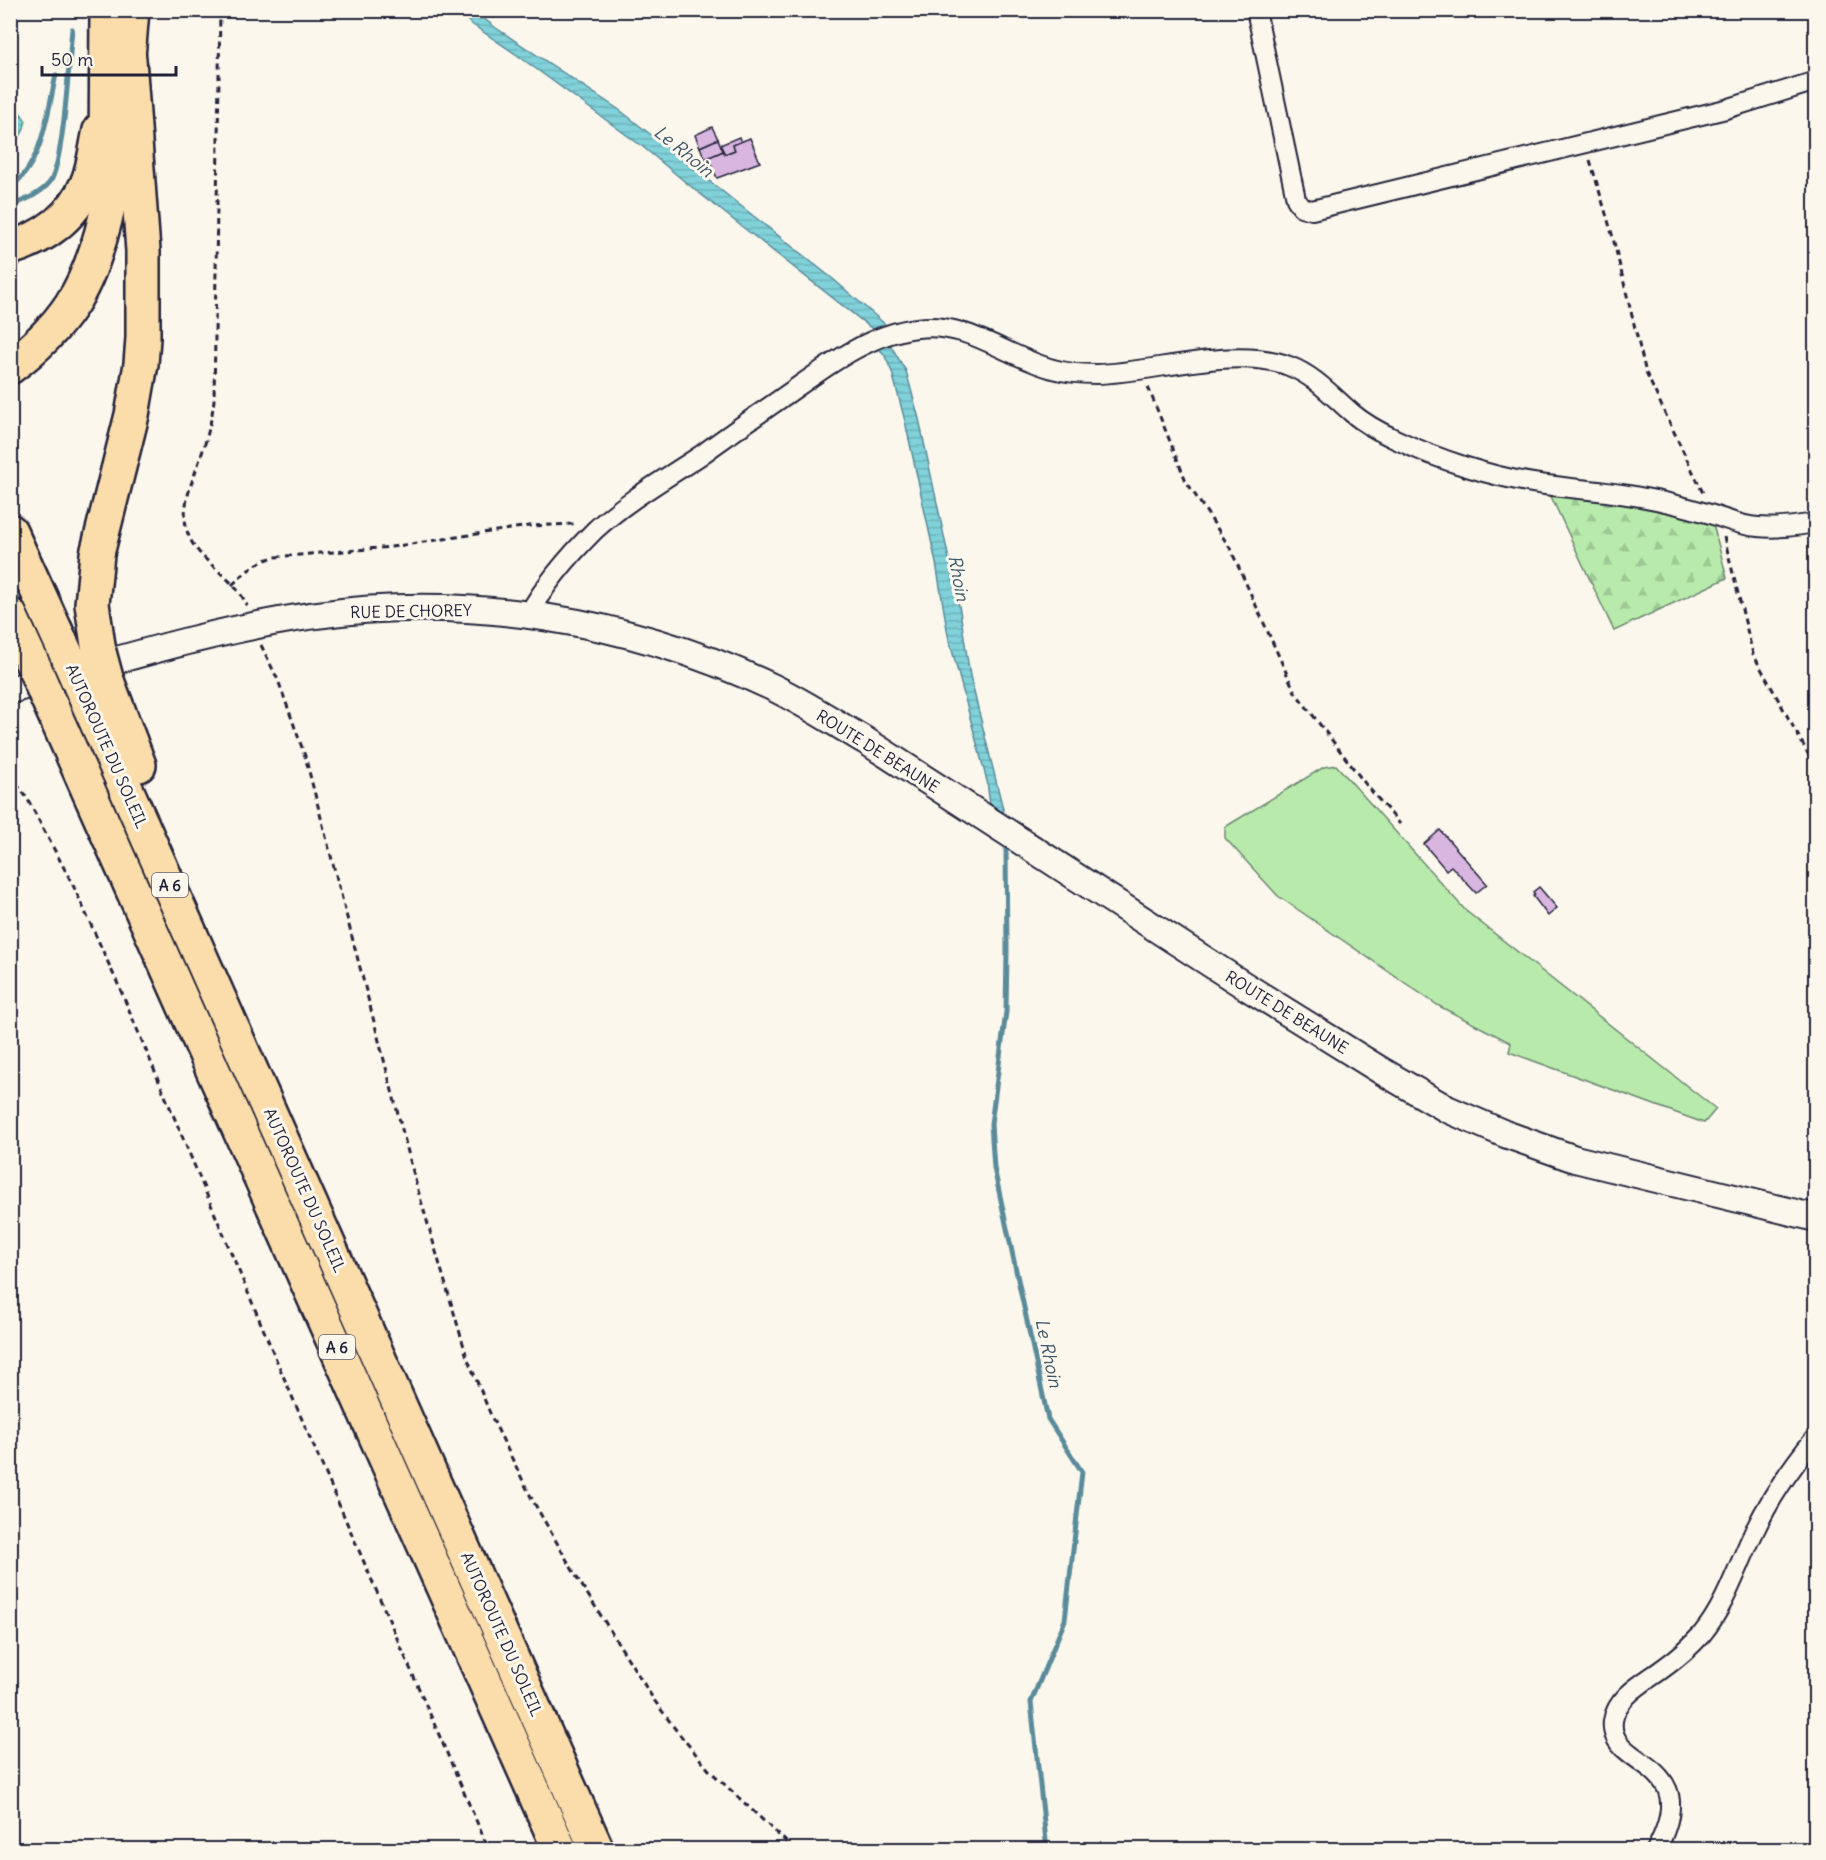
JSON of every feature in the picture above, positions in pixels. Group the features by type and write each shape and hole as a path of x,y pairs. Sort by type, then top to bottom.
{"highway":[{"path":"103,225 106,170 107,10"},
{"path":"10,367 42,340 71,305 87,275 103,225 116,170 129,59 132,10"},
{"path":"88,669 95,569 103,523 135,398 144,330 140,206 129,59"},
{"path":"10,248 27,243 44,234 59,222 81,197 90,176 105,111"},
{"name":"AUTOROUTE DU SOLEIL","path":"10,531 88,669 259,1085 597,1850"},
{"name":"AUTOROUTE DU SOLEIL","path":"10,615 31,684 560,1850"}],"street":[{"path":"1256,10 1296,199 1301,207 1312,210 1726,110 1815,81"},
{"path":"528,615 544,589 596,530 629,503 853,350 917,327 937,327 958,331 1054,369 1075,373 1094,374 1215,360 1272,361 1307,375 1367,424 1394,439 1497,476 1537,484 1638,497 1758,528 1780,528 1815,523"},
{"name":"RUE DE CHOREY","path":"31,684 252,627 318,615 380,609 443,608 528,615 613,631 682,651 743,674 805,705"},
{"name":"ROUTE DE BEAUNE","path":"805,705 866,741 1242,984 1447,1109 1504,1134 1575,1159 1815,1218"},
{"path":"1656,1850 1666,1832 1671,1813 1670,1798 1660,1778 1617,1741 1613,1731 1614,1712 1630,1694 1689,1648 1704,1632 1727,1592 1770,1500 1815,1437"}],"path":[{"path":"220,10 214,400 208,432 190,487 184,515 185,527 194,546 247,603 252,627 278,680 305,756 417,1187 467,1357 492,1418 533,1501 576,1576 675,1730 709,1770 795,1850"},
{"path":"1586,144 1612,234 1646,373 1723,535 1753,654 1815,768"},
{"path":"1140,369 1186,481 1230,548 1296,692 1367,786 1400,824"},
{"path":"232,585 255,565 275,557 391,547 529,525 582,524 596,530"},
{"path":"10,775 27,798 73,885 121,991 281,1371 489,1850"}],"green space":[{"path":"1547,488 1673,509 1713,524 1727,578 1614,631"},
{"path":"1336,765 1466,911 1716,1109 1704,1123 1509,1052 1511,1043 1439,1006 1278,896 1225,838 1225,827 1324,767"}],"water":[{"path":"457,11 474,11 621,111 833,279 886,325 875,331 643,147 470,23"},
{"path":"11,103 26,121 11,153"},
{"path":"889,343 906,371 919,419 960,611 970,676 1004,813 990,805 987,781 948,635 936,563 905,421 892,372 884,354 878,348"}],"building":[{"path":"712,127 718,139 700,147 695,135"},
{"path":"739,137 741,142 733,145 735,150 725,154 720,145"},
{"path":"750,138 760,162 717,178 708,157 723,151 725,154 735,150 733,145"},
{"path":"718,139 723,151 705,159 700,147"},
{"path":"1440,830 1487,884 1476,893 1451,866 1446,870 1424,844"},
{"path":"1539,887 1557,908 1548,916 1533,896 1535,895 1533,892"}],"waterway":[{"path":"10,206 37,194 50,182 55,171 62,132 72,29"},
{"path":"10,187 21,178 37,151 47,120 56,75"},
{"name":"Le Rhoin","path":"1006,849 1006,1012 991,1124 994,1168 1048,1419 1082,1472 1065,1620 1031,1702 1047,1850"}],"water label":[{"name":"Rhoin","path":"959,578"}]}
